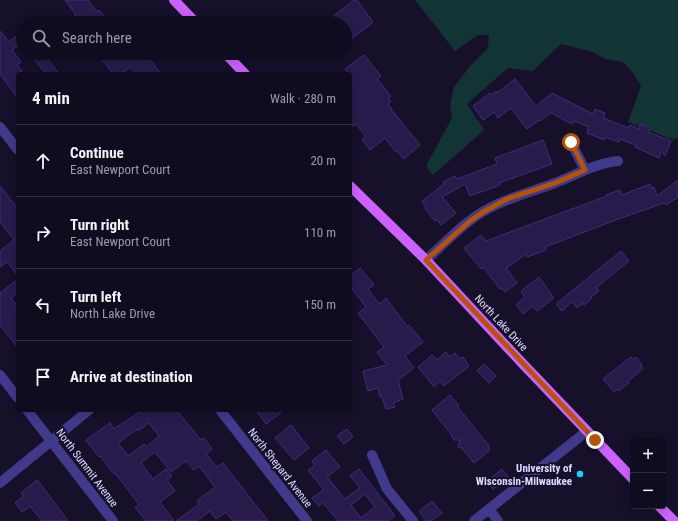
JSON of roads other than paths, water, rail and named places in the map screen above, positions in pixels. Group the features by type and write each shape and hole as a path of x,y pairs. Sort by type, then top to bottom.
{"main road":[{"path":"174,0 189,16"},
{"path":"232,60 243,72"},
{"name":"North Lake Drive","path":"352,191 426,260 630,476"},
{"path":"662,509 674,521"}],"street":[{"path":"0,127 16,147"},
{"path":"571,142 585,170"},
{"path":"426,260 470,221 507,199 555,183 599,165 618,161"},
{"path":"0,375 16,395"},
{"name":"North Summit Avenue","path":"29,412 112,521"},
{"path":"0,483 87,412"},
{"name":"North Shepard Avenue","path":"222,412 307,521"},
{"path":"474,521 587,431"},
{"path":"372,455 387,489 413,521"},
{"path":"489,509 498,521"}],"place":[{"name":"University of Wisconsin-Milwaukee","path":"580,474"}]}
